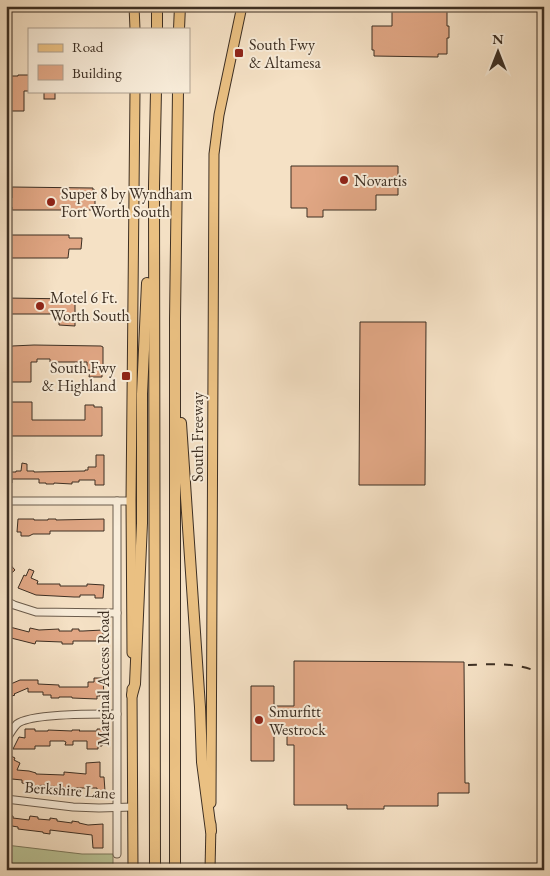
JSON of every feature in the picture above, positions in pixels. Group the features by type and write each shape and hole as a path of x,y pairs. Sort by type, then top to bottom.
{"highway":[{"path":"157,6 157,28"},
{"path":"179,28 180,6"},
{"path":"155,870 154,186 156,92"},
{"name":"South Freeway","path":"175,870 175,319 178,92"},
{"path":"132,695 135,684 142,523 142,394 147,293 147,200 154,186"},
{"path":"175,319 202,762 211,831"}],"main road":[{"path":"134,6 135,28"},
{"name":"South Freeway","path":"210,870 214,154 219,114 242,6"},
{"path":"132,870 131,502 135,92"}],"street":[{"path":"6,501 131,502"},
{"name":"Marginal Access Road","path":"117,501 117,854"},
{"path":"6,601 36,612 117,613"},
{"path":"6,740 17,724 26,719 76,714 117,714"},
{"name":"Berkshire Lane","path":"6,799 73,807 133,808"}],"green space":[{"path":"6,845 82,854 113,854 113,870 32,870 6,867"}],"building":[{"path":"392,6 447,6 449,38 447,38 447,54 438,54 438,57 374,56 374,50 372,50 372,26 392,26"},
{"path":"28,75 28,91 24,91 24,111 6,111 6,76"},
{"path":"44,92 55,92 55,99 44,99"},
{"name":"Novartis","path":"291,166 398,166 398,195 376,195 376,210 323,210 323,217 307,217 307,208 291,208"},
{"name":"Super 8 by Wyndham Fort Worth South","path":"12,187 93,188 95,190 95,210 12,210 12,207 7,207 7,198 12,198"},
{"path":"7,235 69,235 69,238 82,238 81,249 69,249 68,258 7,258"},
{"name":"Motel 6 Ft. Worth South","path":"6,298 75,299 75,326 59,325 59,314 6,314"},
{"path":"360,322 426,322 425,485 359,485"},
{"path":"34,345 101,346 103,347 102,377 89,377 90,370 87,370 87,362 50,362 50,359 37,359 37,362 31,362 31,382 6,382 6,347"},
{"path":"6,402 32,402 32,420 85,420 85,405 102,407 102,436 6,436"},
{"path":"96,455 104,455 104,485 95,485 95,480 79,480 79,482 72,482 72,484 46,484 39,483 39,479 12,479 12,483 6,483 6,472 21,471 22,463 27,464 27,471 34,472 85,471 88,470 88,467 96,467"},
{"path":"18,519 104,519 104,531 50,531 50,534 21,536 21,532 17,532"},
{"path":"6,560 15,570 6,578"},
{"path":"29,569 34,571 31,578 38,581 37,584 60,584 60,586 104,585 103,598 95,598 95,595 74,597 36,595 18,588"},
{"path":"6,626 29,632 30,628 39,630 59,629 59,631 72,631 72,629 79,629 79,631 103,630 103,641 73,641 73,644 62,644 62,642 36,641 35,644 6,636"},
{"path":"294,661 464,662 465,783 469,783 469,793 438,793 438,806 384,806 384,809 347,809 347,805 294,805 294,745 287,745 287,734 274,734 274,761 251,761 251,686 274,686 274,706 294,706"},
{"path":"94,678 103,678 104,696 97,696 97,699 51,698 51,695 43,695 43,692 28,692 28,688 6,698 6,686 20,680 38,680 38,684 59,685 59,687 88,687 88,682 94,682"},
{"path":"25,729 35,729 35,731 97,731 97,729 103,729 103,743 102,746 98,746 98,749 87,749 87,741 73,741 73,745 65,745 66,742 64,741 50,741 50,746 35,746 35,749 13,749 19,737 25,738"},
{"path":"9,755 20,763 17,770 36,774 64,775 64,772 86,774 86,763 100,762 100,777 104,777 105,791 97,792 97,788 64,788 48,785 30,786 30,784 22,783 22,780 12,779 6,790 6,761"},
{"path":"6,815 29,820 30,816 38,817 38,819 50,820 50,818 57,819 57,821 72,823 72,821 88,825 103,824 103,848 93,848 92,835 50,830 50,834 18,829 18,827 6,825"}],"railway":[{"path":"468,665 497,664 516,666 544,675"}],"place":[{"name":"South Fwy & Altamesa","path":"239,53"},
{"name":"Novartis","path":"344,180"},
{"name":"Super 8 by Wyndham Fort Worth South","path":"51,202"},
{"name":"Motel 6 Ft. Worth South","path":"40,306"},
{"name":"South Fwy & Highland","path":"126,376"},
{"name":"Smurfitt Westrock","path":"259,720"}]}
